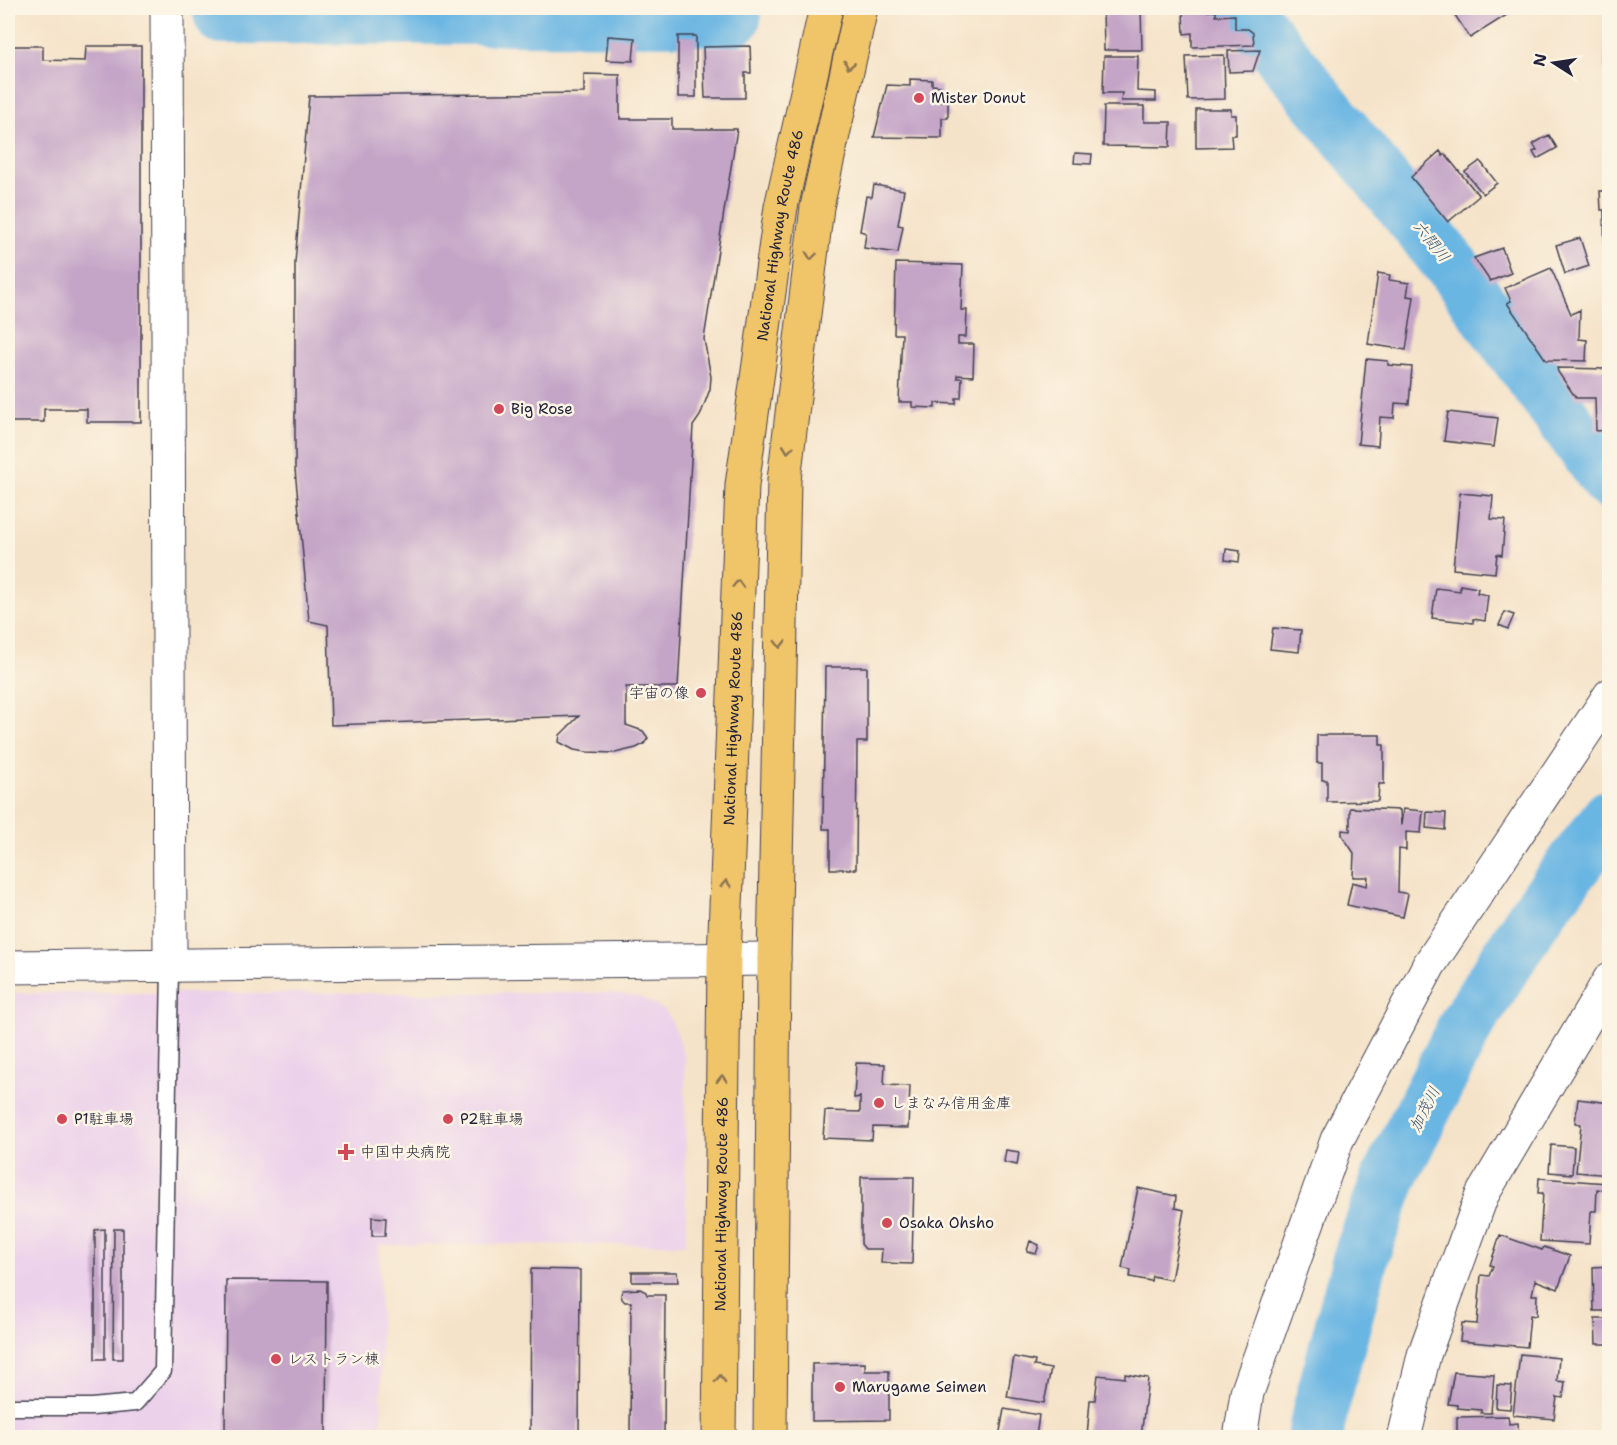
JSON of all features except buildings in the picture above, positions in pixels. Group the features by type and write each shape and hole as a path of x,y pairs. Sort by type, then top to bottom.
{"highway":[{"name":"National Highway Route 486","path":"719,1437 723,959 742,484 781,207 826,8"},
{"name":"National Highway Route 486","path":"770,1437 774,959 784,480 817,207 861,8"}],"street":[{"path":"167,8 170,966"},
{"path":"1240,1437 1247,1393 1337,1140 1429,965 1610,695"},
{"path":"8,967 774,959"},
{"path":"1404,1437 1424,1355 1482,1195 1610,979"}],"lane":[{"path":"8,1407 92,1407 135,1403 163,1371 170,966"}],"shaded area":[{"name":"中国中央病院","path":"8,993 610,993 640,997 665,1010 676,1030 685,1060 686,1244 379,1245 382,1437 8,1438"}],"waterway":[{"name":"六間川","path":"220,8 222,16 733,18"},
{"name":"六間川","path":"1244,8 1454,269 1610,482"},
{"name":"加茂川","path":"1315,1438 1361,1256 1390,1176 1467,1023 1535,916 1610,817"}],"place":[{"name":"Mister Donut","path":"919,98"},
{"name":"Big Rose","path":"499,409"},
{"name":"宇宙の像","path":"701,693"},
{"name":"しまなみ信用金庫","path":"879,1103"},
{"name":"P1駐車場","path":"62,1119"},
{"name":"P2駐車場","path":"448,1119"},
{"name":"中国中央病院","path":"346,1152"},
{"name":"Osaka Ohsho","path":"887,1223"},
{"name":"レストラン棟","path":"276,1359"},
{"name":"Marugame Seimen","path":"840,1387"}]}
